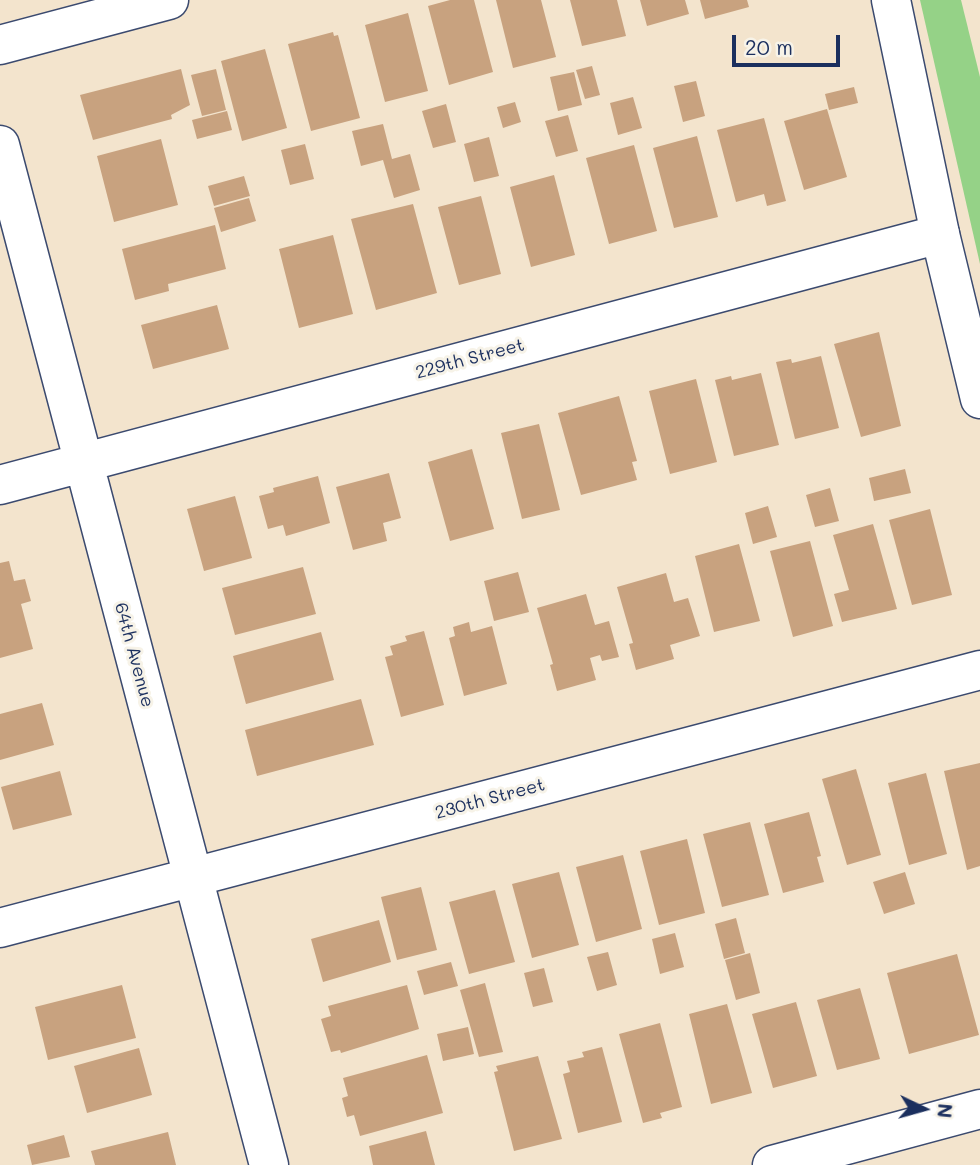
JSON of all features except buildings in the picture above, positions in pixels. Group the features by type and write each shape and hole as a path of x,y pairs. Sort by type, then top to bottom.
{"street":[{"path":"0,45 169,0"},
{"path":"891,0 940,234 980,399"},
{"name":"64th Avenue","path":"0,145 269,1165"},
{"name":"229th Street","path":"0,485 940,234"},
{"name":"230th Street","path":"0,928 980,670"},
{"path":"772,1165 980,1109"}],"green space":[{"path":"920,0 961,0 980,77 980,264"}]}
